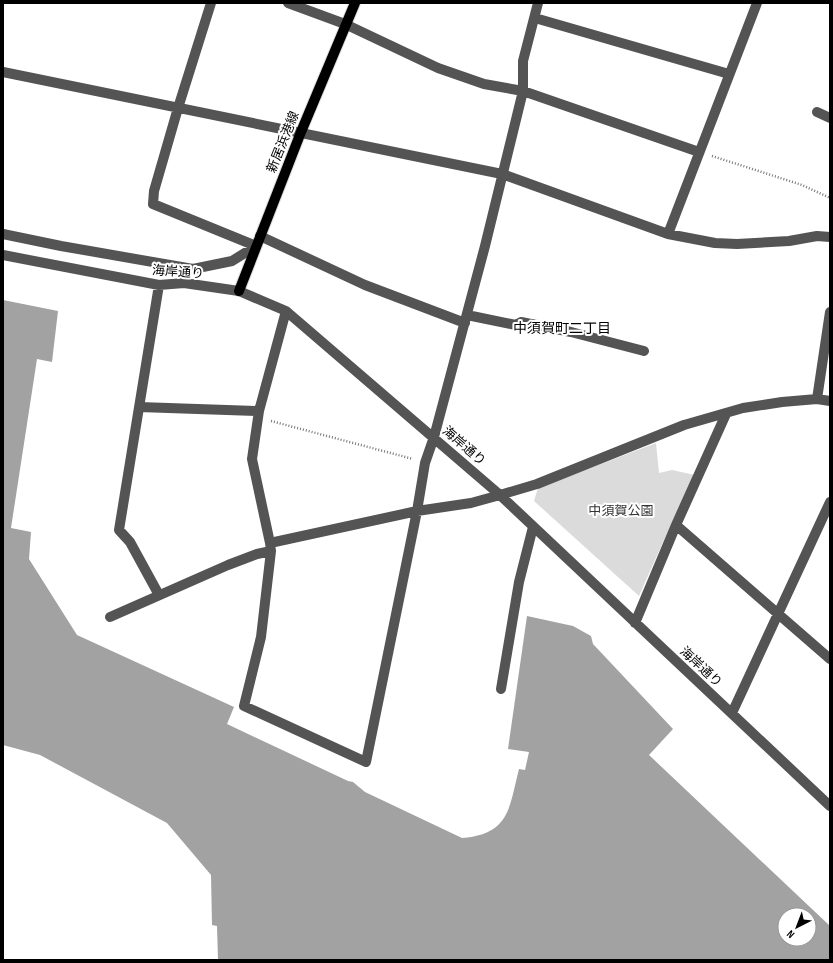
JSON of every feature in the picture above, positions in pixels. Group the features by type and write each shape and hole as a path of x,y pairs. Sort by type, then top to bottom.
{"main road":[{"name":"新居浜港線","path":"239,291 301,132 355,3"}],"street":[{"path":"211,3 178,108 154,192 153,204 256,246"},
{"path":"288,3 345,24 438,68 484,84 523,91 699,152"},
{"path":"286,311 259,414 252,459 271,547 261,637 244,706 366,762 417,512 425,463 434,437 485,246 523,91 524,61 538,3"},
{"path":"668,234 757,3"},
{"path":"535,18 729,74"},
{"path":"3,72 502,174 668,234 715,243 737,244 788,241 817,236 830,237"},
{"path":"817,112 830,118"},
{"path":"3,234 61,246 193,269 232,261 256,246"},
{"path":"260,236 365,285 466,319 516,325 521,322 571,332 644,351"},
{"name":"海岸通り","path":"3,255 158,285 184,283 239,291 286,311 500,495 830,806"},
{"path":"158,285 119,530 130,542 159,596"},
{"path":"817,399 830,312"},
{"path":"110,617 271,547 417,512 471,503 500,495 537,484 684,426 743,408 782,402 817,399 830,401"},
{"path":"139,406 259,414"},
{"path":"635,623 676,525 726,414"},
{"path":"732,713 830,502"},
{"path":"676,525 830,659"},
{"path":"501,689 519,582 534,527"}],"path":[{"path":"699,152 802,185 830,198"},
{"path":"259,414 425,463"}],"green space":[{"name":"中須賀公園","path":"656,443 659,473 672,470 695,475 671,524 639,596 534,501 538,488"}],"shaded area":[{"path":"3,300 58,311 52,362 37,359 11,528 31,532 29,559 77,635 234,707 227,724 353,782 365,792 462,838 490,831 498,825 505,817 509,807 519,769 525,770 529,752 508,749 527,616 573,626 591,636 593,644 673,729 649,755 810,907 777,907 777,947 817,947 817,914 830,926 830,960 218,960 217,926 212,925 211,875 167,823 40,755 3,745"}],"district":[{"name":"中須賀町二丁目","path":"562,328"}]}
